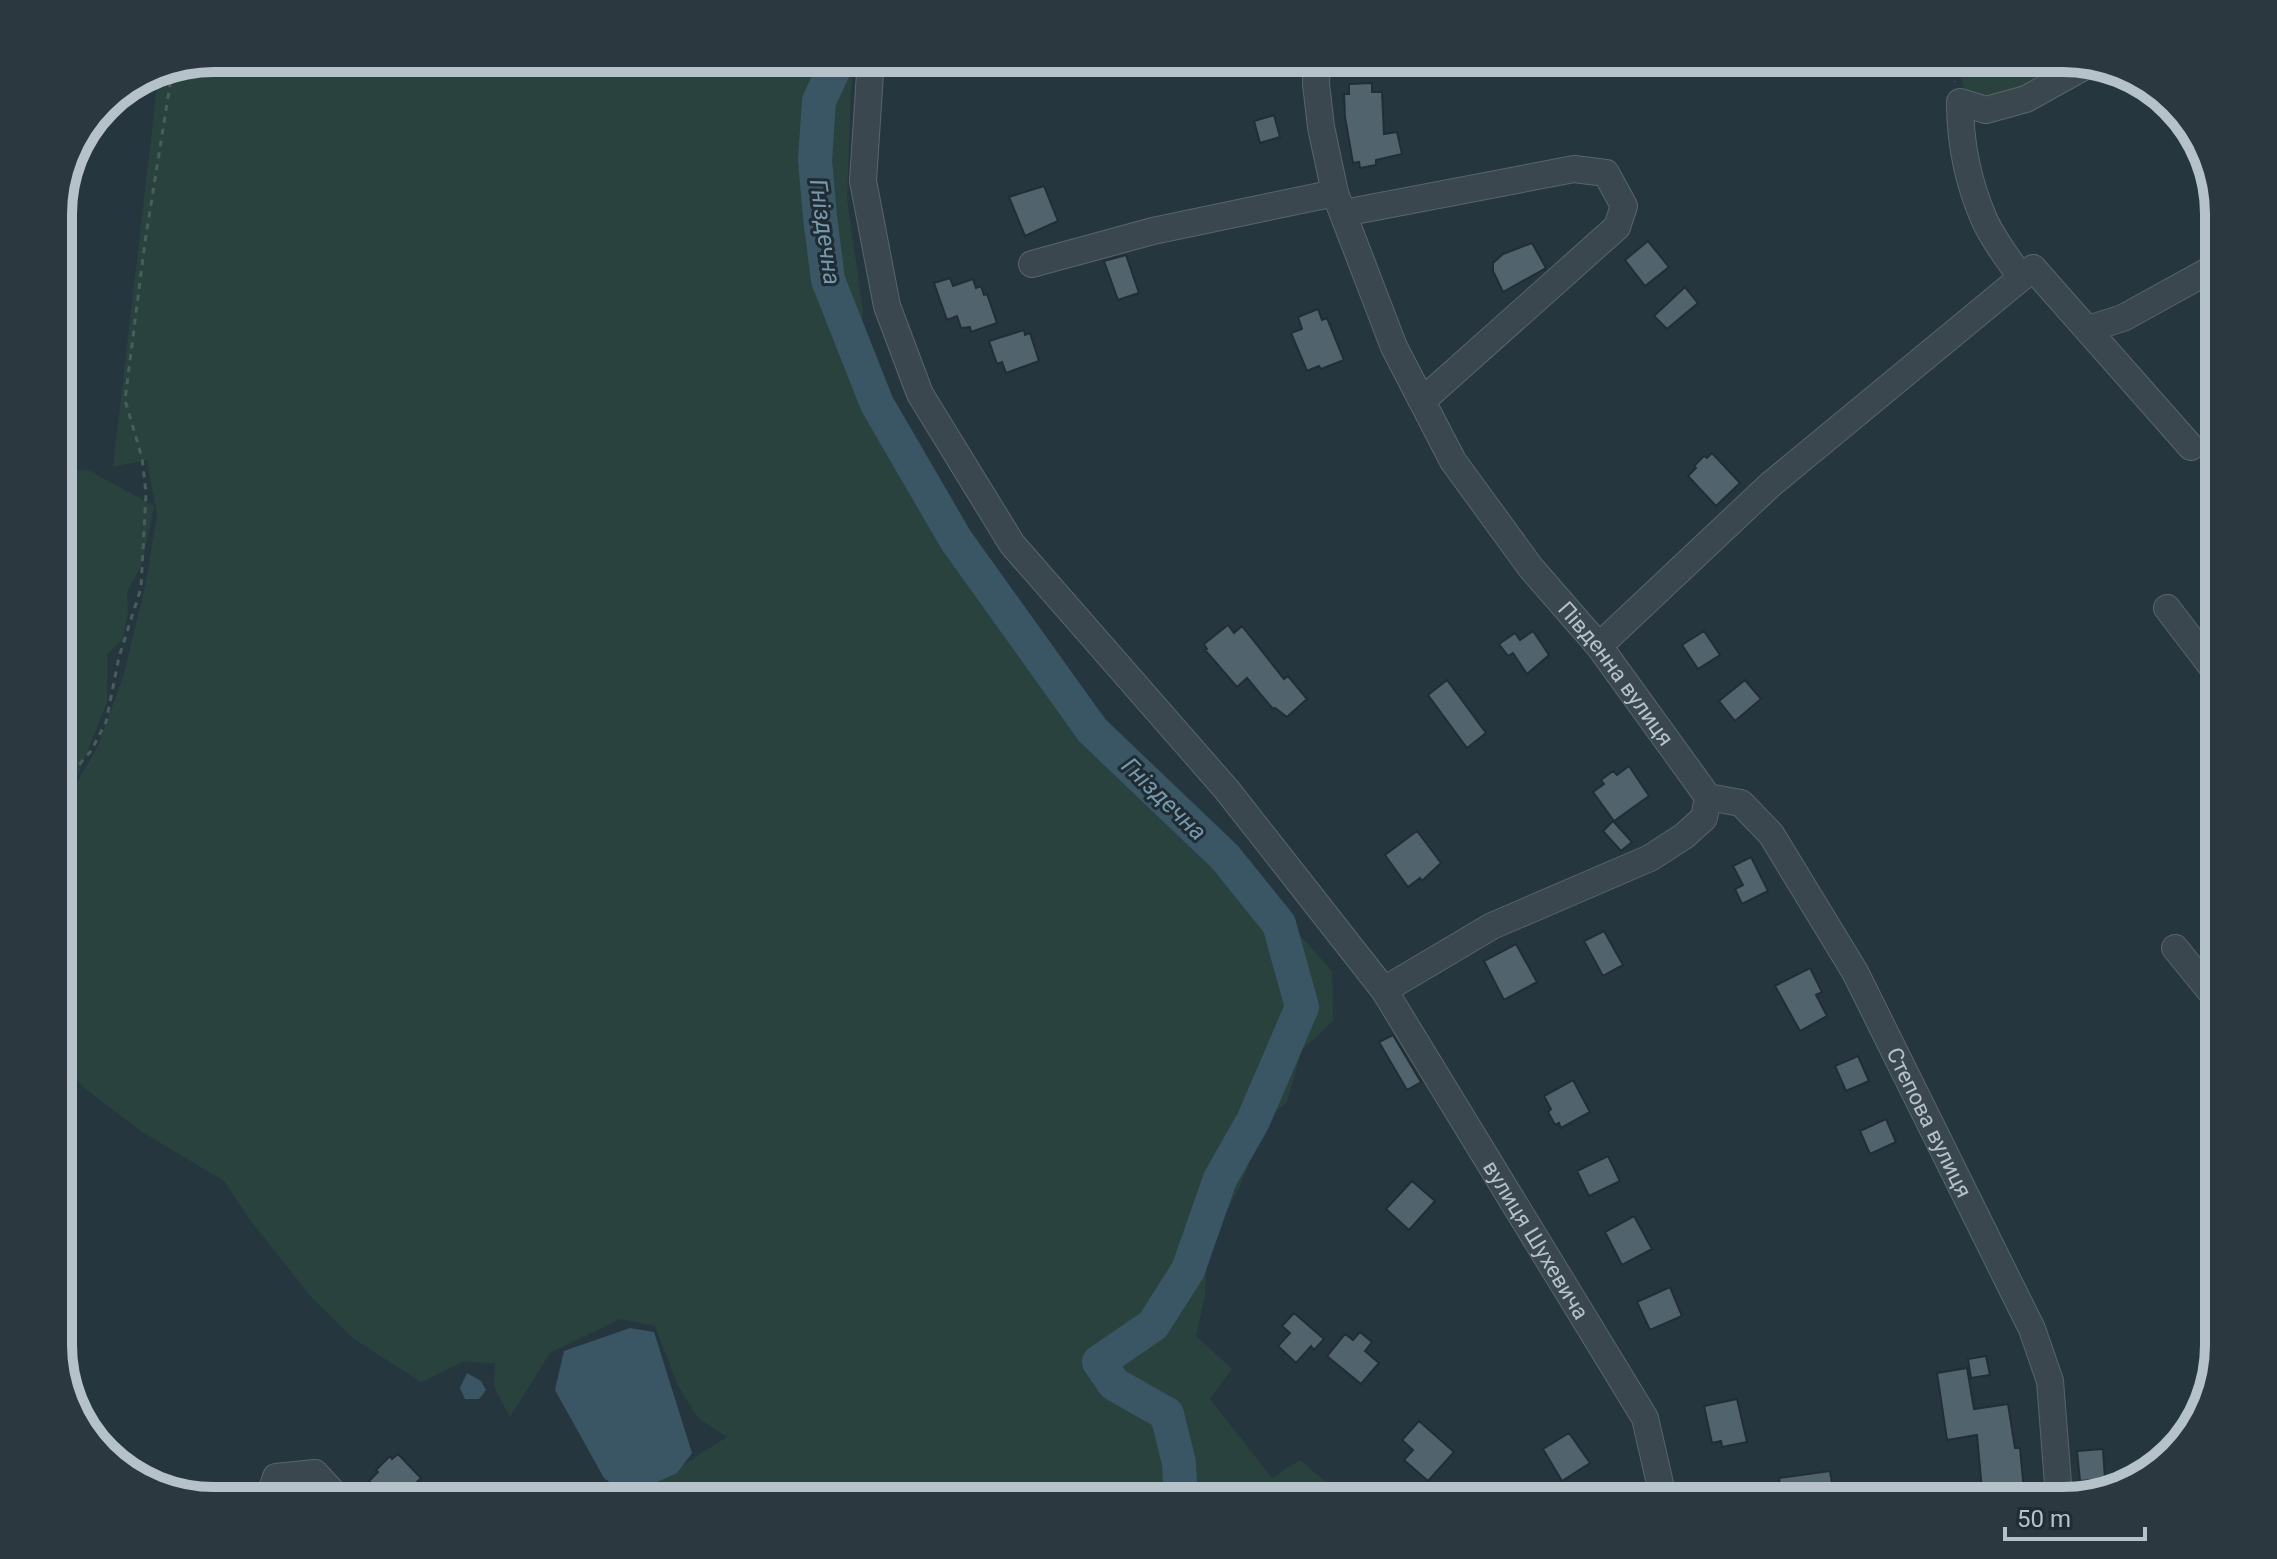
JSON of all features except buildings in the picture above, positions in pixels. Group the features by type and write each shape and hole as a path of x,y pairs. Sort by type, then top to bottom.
{"street":[{"name":"вулиця Шухевича","path":"870,72 863,181 887,306 920,394 1012,544 1227,790 1384,990 1645,1418 1661,1487"},
{"name":"Південна вулиця","path":"1316,72 1321,127 1340,203 1394,347 1453,461 1531,568 1599,646 1708,797"},
{"path":"2021,278 1985,221 1971,181 1960,129 1960,102 1986,110 2026,99 2073,73"},
{"path":"1032,264 1153,231 1574,169 1606,173 1624,206 1617,227 1422,401"},
{"path":"1599,646 1770,485 2033,268 2191,447"},
{"path":"2088,329 2123,318 2205,273"},
{"path":"2167,608 2205,658"},
{"path":"1384,990 1492,926 1650,858 1684,836 1704,818 1708,797"},
{"name":"Степова вулиця","path":"1708,797 1741,803 1771,834 1855,972 2032,1329 2050,1381 2058,1487"},
{"path":"2175,948 2205,985"},
{"path":"273,1487 276,1477 315,1473 328,1487"}],"path":[{"path":"72,776 91,751 106,722 119,657 141,588 146,493 142,458 125,400 145,242 171,79"}],"green space":[{"path":"204,72 853,72 847,199 863,311 855,374 903,480 993,618 1030,660 1075,687 1104,715 1124,767 1158,796 1183,803 1206,858 1251,881 1332,971 1333,1021 1302,1050 1287,1101 1265,1123 1240,1186 1208,1246 1205,1296 1196,1336 1232,1369 1210,1399 1272,1478 1300,1460 1332,1487 648,1487 727,1437 698,1418 678,1386 655,1326 620,1319 550,1353 510,1417 494,1387 495,1363 463,1362 421,1382 354,1339 312,1298 250,1220 224,1181 142,1132 83,1087 72,1071 72,790 97,748 123,677 145,587 157,515 147,460 113,467 157,84"},
{"path":"1960,72 2054,72 1987,103 1965,93"},
{"path":"72,470 88,470 154,506 142,564 127,592 128,612 123,639 107,654 107,702 72,790 72,532 77,529 72,522"}],"water":[{"path":"630,1328 654,1332 692,1453 677,1473 646,1487 617,1487 604,1478 555,1390 564,1351"},
{"path":"467,1373 481,1381 486,1390 479,1399 465,1399 460,1388"}],"waterway":[{"name":"Гніздечна","path":"832,72 819,101 815,160 828,280 877,404 956,540 1092,730 1225,857 1279,924 1302,1007 1253,1121 1220,1179 1188,1270 1153,1325 1099,1362 1114,1384 1167,1414 1179,1463 1180,1487"}]}
